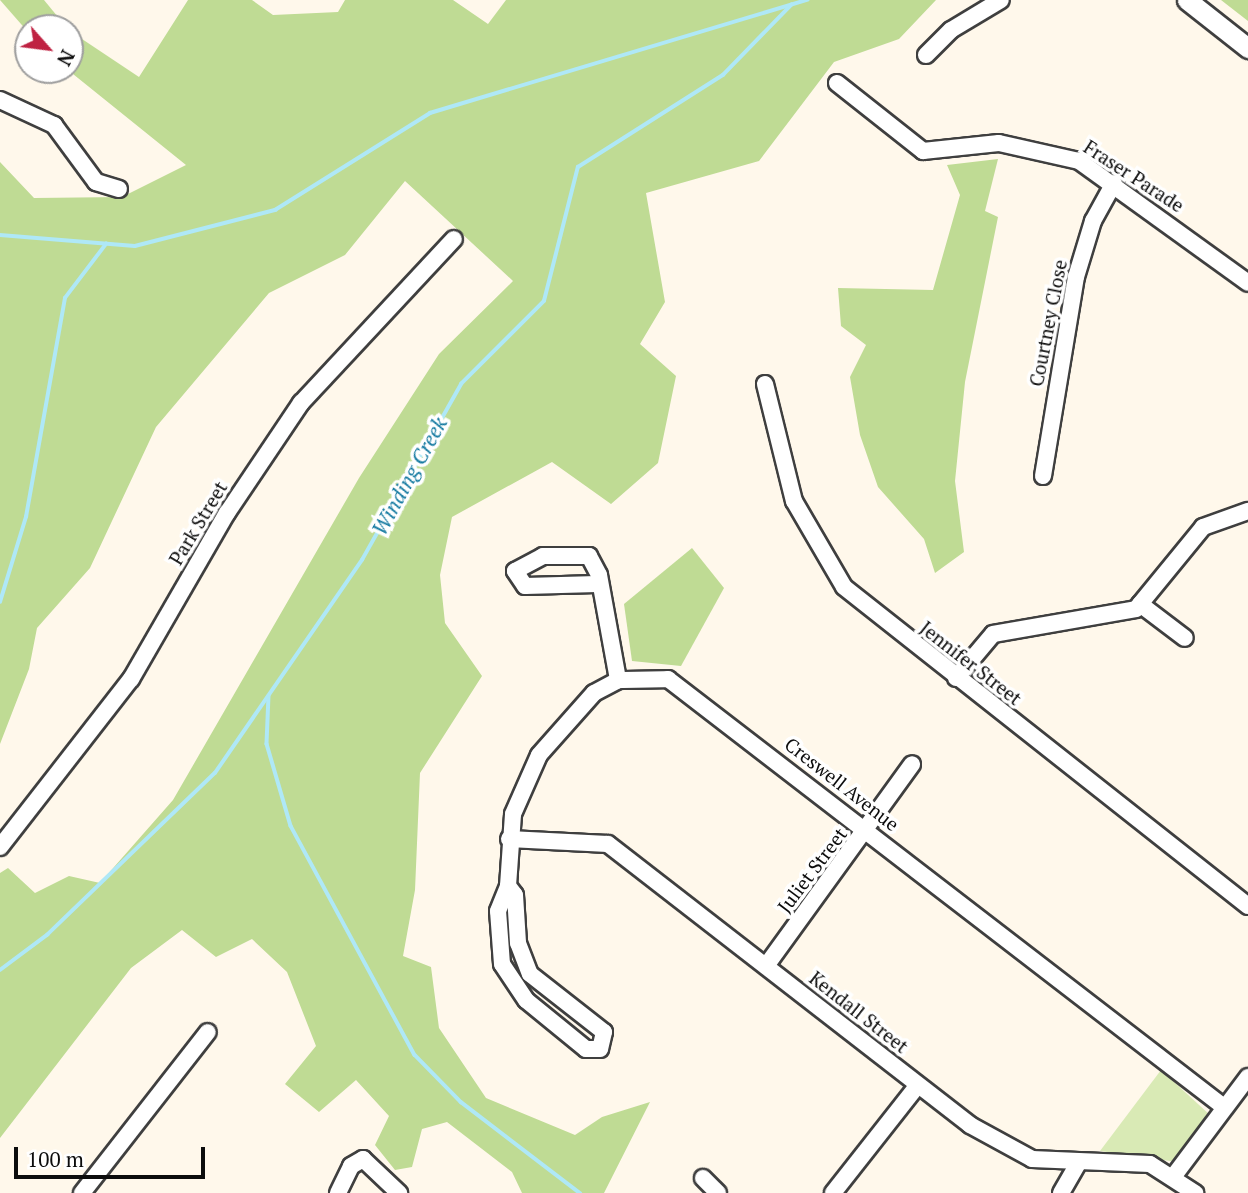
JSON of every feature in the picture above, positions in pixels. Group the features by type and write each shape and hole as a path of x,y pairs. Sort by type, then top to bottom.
{"street":[{"path":"926,55 951,30 1001,0"},
{"path":"1187,0 1248,48"},
{"name":"Fraser Parade","path":"837,83 923,150 999,143 1037,147 1079,161 1114,183 1247,280"},
{"path":"0,100 54,125 96,182 119,189"},
{"name":"Courtney Close","path":"1043,476 1076,277 1093,221 1114,183"},
{"name":"Park Street","path":"0,847 131,679 227,513 301,403 454,239"},
{"name":"Jennifer Street","path":"765,384 794,501 811,537 844,587 1248,906"},
{"path":"956,678 993,634 1140,604 1203,527 1248,511"},
{"path":"508,886 515,895 518,943 530,974 604,1032 600,1049 586,1049 509,979 497,946 498,911 508,886 509,839 522,785 539,755 566,718 618,680 597,584 597,567 582,553 526,560 515,571 525,586 597,584"},
{"path":"1140,604 1185,638"},
{"name":"Creswell Avenue","path":"618,680 668,679 686,688 1224,1107"},
{"name":"Juliet Street","path":"766,966 868,831 912,764"},
{"name":"Kendall Street","path":"509,839 608,844 970,1125 1032,1159 1077,1165 1150,1164 1195,1193"},
{"path":"82,1193 208,1032"},
{"path":"1173,1177 1248,1077"},
{"path":"833,1193 918,1085"},
{"path":"338,1193 351,1166 363,1159 399,1193"},
{"path":"1061,1193 1077,1165"},
{"path":"703,1178 718,1193"}],"green space":[{"path":"0,0 44,0 56,14 14,14"},
{"path":"188,0 252,0 273,15 338,12 345,0 453,0 488,24 506,0 936,0 899,39 834,62 759,161 646,193 665,302 640,344 676,376 658,463 611,504 552,462 452,517 440,575 445,623 482,676 420,773 415,890 403,956 431,967 439,1028 486,1098 575,1135 602,1117 650,1102 604,1193 522,1193 512,1172 447,1122 422,1129 412,1167 395,1170 375,1145 389,1116 356,1080 319,1112 285,1084 316,1046 287,972 252,939 216,957 182,930 131,968 0,1138 0,873 8,868 35,893 69,876 100,883 173,800 359,478 439,354 513,281 405,181 345,255 269,293 156,427 90,568 37,628 29,669 0,744 0,162 34,198 122,197 186,165 84,83 84,40 139,77"},
{"path":"1221,0 1248,0 1248,21"},
{"path":"998,159 985,211 998,217 965,382 955,481 964,552 935,573 924,539 878,487 860,435 850,377 866,345 841,326 838,288 933,290 960,195 947,165"},
{"path":"692,548 724,588 681,666 632,661 624,604"},
{"path":"1161,1070 1210,1115 1177,1162 1100,1151"}],"waterway":[{"path":"0,235 135,246 275,210 430,113 807,0"},
{"name":"Winding Creek","path":"0,970 47,935 215,773 362,560 461,384 544,301 578,167 723,75 791,5"},
{"path":"0,602 26,517 65,298 106,244"},
{"path":"269,696 267,744 291,826 415,1055 461,1102 580,1193"}]}
